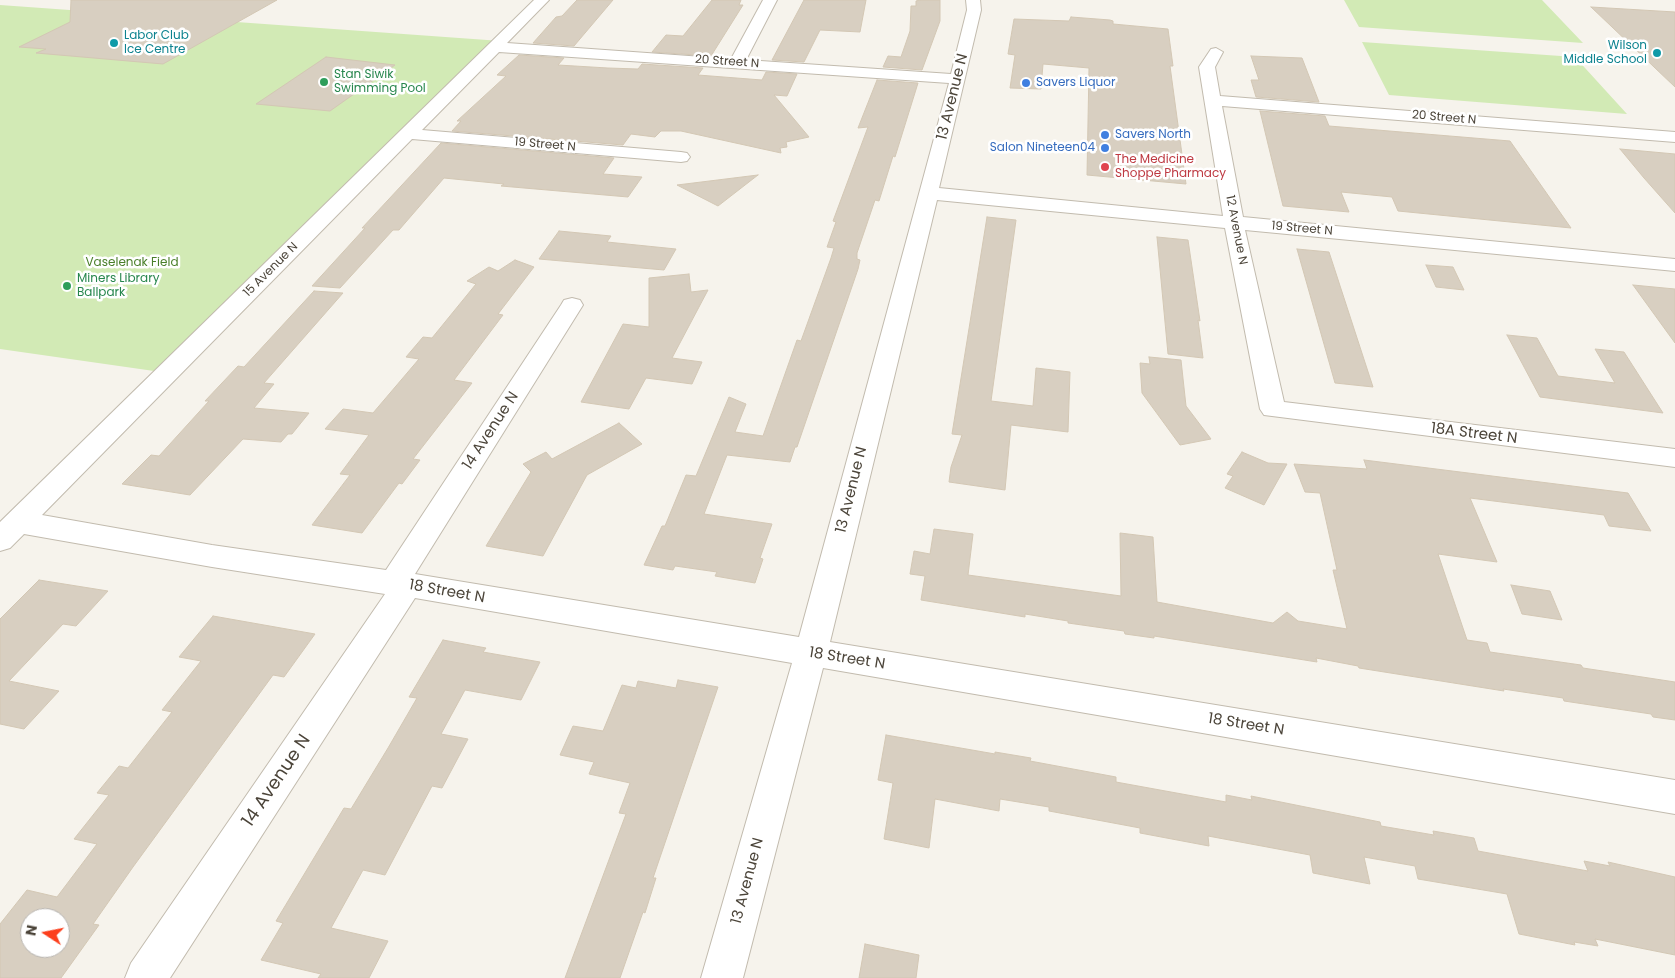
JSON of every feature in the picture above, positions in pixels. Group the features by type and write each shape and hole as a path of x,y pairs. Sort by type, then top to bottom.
{"street":[{"name":"15 Avenue N","path":"9,531 542,0"},
{"path":"737,62 770,0"},
{"name":"13 Avenue N","path":"722,978 810,653 958,79 974,10 973,0"},
{"name":"20 Street N","path":"496,47 737,62 958,79"},
{"name":"12 Avenue N","path":"1216,52 1208,67 1212,100 1234,222 1273,410"},
{"name":"20 Street N","path":"1212,100 1675,137"},
{"name":"19 Street N","path":"409,134 681,157"},
{"name":"19 Street N","path":"928,192 1675,265"},
{"name":"14 Avenue N","path":"146,978 401,584 572,305"},
{"name":"18A Street N","path":"1273,410 1671,464"},
{"name":"18 Street N","path":"9,531 212,556 401,584 1675,797"}],"green space":[{"path":"1344,0 1542,0 1583,43 1359,27"},
{"name":"Vaselenak Field","path":"0,5 501,41 168,373 0,349"},
{"path":"1362,42 1575,57 1627,114 1389,95"}],"building":[{"path":"71,0 277,0 163,64 36,53 46,49 19,47 70,22"},
{"path":"577,0 613,0 574,46 533,43 556,17 562,16"},
{"path":"712,0 741,0 739,5 743,5 711,56 652,52 666,35 683,36"},
{"path":"804,0 866,0 860,32 820,30 804,62 772,60"},
{"path":"940,0 940,21 922,70 883,67 888,56 901,57 910,31 911,6 916,6 916,1"},
{"name":"Wilson Middle School","path":"1591,7 1675,12 1675,87"},
{"path":"1071,17 1110,20 1113,21 1113,24 1168,29 1173,66 1170,66 1186,184 1087,175 1089,68 1043,64 1041,89 1010,88 1015,55 1008,54 1014,19 1069,21"},
{"path":"519,55 564,58 558,65 638,69 642,64 703,68 698,75 762,80 766,72 797,74 787,96 774,95 809,137 786,142 787,147 780,148 781,153 681,131 661,131 655,137 631,134 623,145 452,131 461,121 457,121 506,76 497,75"},
{"path":"1251,56 1302,58 1319,102 1256,97 1251,80 1259,80"},
{"name":"Stan Siwik Swimming Pool","path":"326,57 395,65 330,111 256,104"},
{"path":"877,80 918,83 895,157 893,156 879,201 875,200 857,253 857,259 860,260 858,269 797,447 795,447 790,462 727,455 704,514 772,524 760,558 763,559 755,583 715,576 717,572 675,566 673,570 644,565 662,526 665,526 686,475 696,476 729,397 746,404 735,432 763,436 797,340 801,341 831,258 834,248 827,247 836,222 833,221 868,127 858,128"},
{"path":"1260,111 1325,116 1329,126 1510,141 1571,228 1398,211 1392,197 1341,192 1349,212 1283,206"},
{"path":"441,143 614,158 603,174 642,177 628,197 501,186 504,184 444,178 399,230 393,230 340,288 312,286 365,228 362,228"},
{"path":"1620,149 1675,154 1675,213 1644,178"},
{"path":"758,175 718,206 677,185"},
{"path":"987,217 1016,220 991,401 1033,406 1036,368 1070,372 1068,432 1011,425 1005,490 949,482 951,467 962,435 952,434"},
{"path":"559,231 611,236 607,242 676,249 664,270 539,259"},
{"path":"1157,237 1188,240 1200,321 1198,320 1203,358 1168,354"},
{"path":"1297,249 1329,252 1373,387 1335,383"},
{"path":"515,260 534,267 498,314 503,315 454,380 472,383 413,459 420,460 402,484 399,483 362,533 312,525 350,475 340,474 369,435 325,429 343,409 373,413 419,359 406,357 423,337 432,338 476,284 467,281 489,267 498,271"},
{"path":"1426,265 1453,267 1464,290 1436,287"},
{"path":"689,274 691,292 708,290 672,358 702,362 692,384 646,378 629,409 581,402 623,324 649,327 649,278"},
{"path":"1633,285 1675,289 1675,343"},
{"path":"314,291 343,293 264,383 274,384 254,408 309,413 292,434 288,434 281,442 243,439 190,495 122,484 151,455 159,456 209,401 205,401 238,366 244,367"},
{"path":"1507,335 1537,338 1558,376 1615,383 1595,349 1624,352 1663,413 1540,397"},
{"path":"1149,357 1181,360 1186,406 1211,439 1180,445 1142,393 1140,363 1150,364"},
{"path":"619,423 642,444 587,475 543,556 486,546 531,472 523,464 546,452 552,459"},
{"path":"1242,452 1268,463 1287,464 1264,505 1225,488 1233,476 1227,474"},
{"path":"1364,460 1628,493 1651,531 1609,526 1604,515 1470,498 1497,562 1438,554 1467,640 1487,643 1490,652 1581,665 1583,668 1675,682 1675,720 1653,717 1651,714 1564,701 1563,698 1503,689 1504,691 1359,668 1358,666 1316,658 1317,662 1154,636 1154,638 1125,634 1124,631 1068,623 1068,621 1025,614 1025,617 921,600 925,576 910,574 914,551 930,554 934,529 973,534 968,575 1121,596 1120,533 1153,537 1157,602 1273,623 1287,612 1298,621 1347,629 1333,570 1337,570 1320,493 1305,492 1294,464 1367,469"},
{"path":"39,580 108,591 76,626 63,624 9,681 59,691 24,729 0,724 0,619"},
{"path":"1511,585 1550,591 1562,620 1522,614"},
{"path":"213,616 315,634 284,677 273,675 93,924 99,925 61,978 0,978 0,924 27,890 57,897 97,844 74,839 109,795 97,793 119,766 128,768 172,712 162,710 201,661 179,657"},
{"path":"443,640 486,648 483,652 540,662 521,700 465,690 441,734 468,739 442,788 432,786 385,875 363,870 331,928 388,941 369,978 318,978 321,974 261,960 283,923 276,921 344,808 351,809 388,748 417,698 409,697"},
{"path":"678,680 718,687 653,878 656,878 645,913 643,912 620,978 565,978 626,814 619,813 630,783 589,774 594,762 560,755 573,726 603,731 622,685 636,688 638,681 676,688"},
{"path":"886,735 995,754 995,752 1031,758 1030,761 1116,777 1116,782 1226,802 1226,795 1252,800 1251,796 1380,822 1381,826 1434,835 1433,831 1474,838 1478,851 1588,871 1584,861 1610,866 1608,862 1675,877 1675,955 1595,939 1598,946 1574,942 1575,945 1519,934 1507,894 1418,879 1415,866 1364,857 1370,884 1313,873 1310,855 1208,836 1209,846 1140,833 1140,828 1049,811 1049,807 1000,799 999,811 935,799 929,848 884,839 893,783 878,780"},
{"path":"865,944 919,955 916,978 859,978"}],"place":[{"name":"Labor Club Ice Centre","path":"114,43"},
{"name":"Wilson Middle School","path":"1657,53"},
{"name":"Stan Siwik Swimming Pool","path":"324,82"},
{"name":"Savers Liquor","path":"1026,83"},
{"name":"Savers North","path":"1105,135"},
{"name":"Salon Nineteen04","path":"1105,148"},
{"name":"The Medicine Shoppe Pharmacy","path":"1105,167"},
{"name":"Miners Library Ballpark","path":"67,286"}]}
